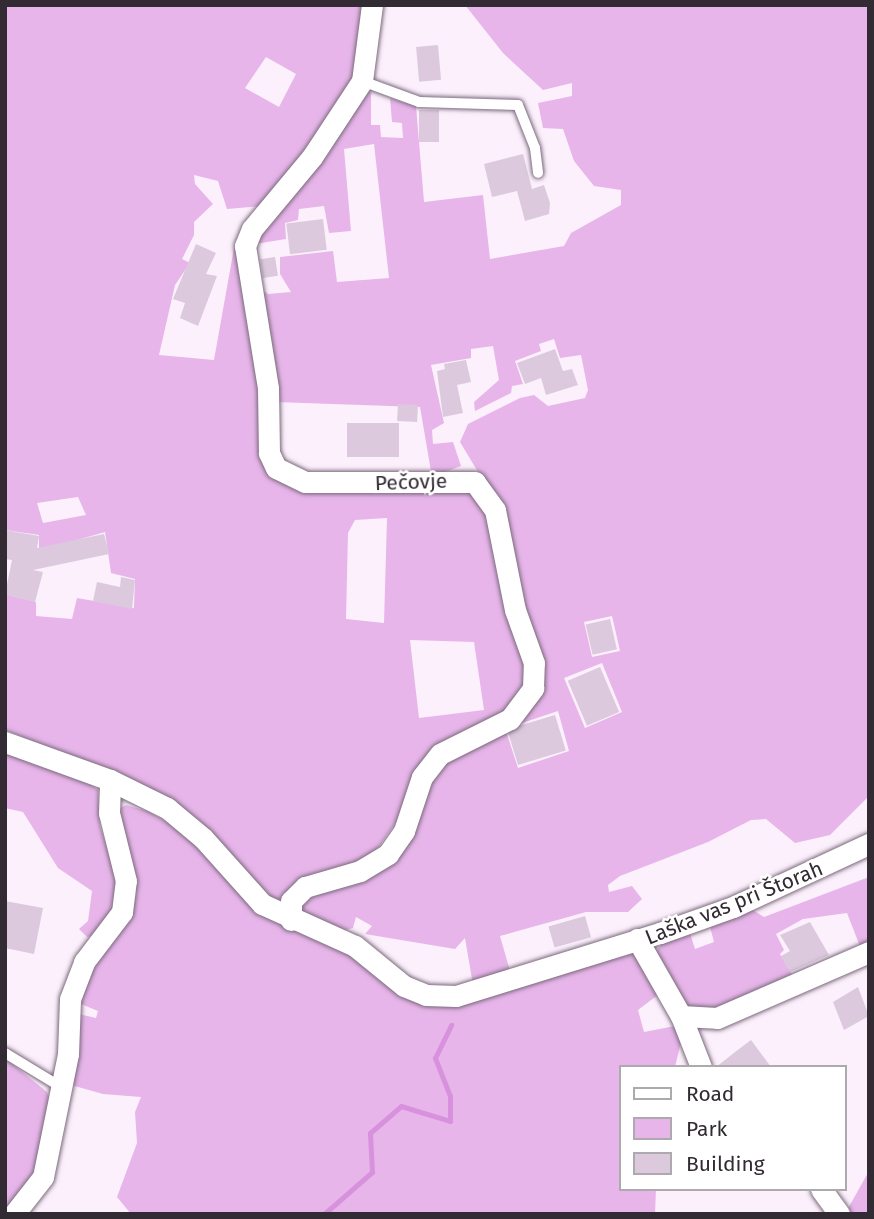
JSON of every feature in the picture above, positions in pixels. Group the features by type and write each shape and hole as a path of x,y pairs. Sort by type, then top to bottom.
{"street":[{"name":"Pečovje","path":"291,920 291,901 305,887 360,871 388,854 404,831 422,777 440,754 510,719 533,688 534,663 510,589 495,510 475,482 305,482 276,468 269,453 268,388 245,246 251,229 312,157 362,81 372,5"},
{"path":"5,742 110,780 167,808 203,838 262,904 291,920 355,946 404,986 426,995 456,996 637,939"},
{"path":"14,1214 43,1177 61,1087 70,999 84,962 122,912 126,881 109,813 110,780"},
{"name":"Laška vas pri Štorah","path":"700,1065 681,1016 637,939 733,906 869,844"},
{"path":"681,1016 717,1018 869,952"},
{"path":"822,1191 839,1214"}],"lane":[{"path":"362,81 419,102 517,105 536,148 538,173"},
{"path":"5,1053 61,1087"}],"green space":[{"path":"5,5 368,5 355,82 263,206 227,209 218,181 194,175 195,184 213,204 194,222 194,235 182,259 190,263 175,285 159,355 214,360 234,248 240,252 279,477 452,486 481,496 529,672 513,708 458,735 370,859 296,884 276,902 199,822 103,769 5,730 5,594 36,602 36,616 72,619 77,598 134,608 135,579 111,573 105,532 39,551 39,535 5,530","holes":["266,57 296,74 279,107 245,88","78,497 86,515 43,523 37,503","387,518 384,623 346,619 348,533 355,520","410,640 474,642 484,710 419,718"]},
{"path":"465,5 869,5 869,796 830,835 795,843 766,819 751,820 708,842 620,876 608,885 609,892 632,886 642,899 628,912 586,912 500,936 510,971 473,985 465,938 455,949 365,934 372,926 356,917 353,928 342,931 299,914 298,903 355,879 418,805 442,758 505,728 518,768 569,751 558,711 522,723 536,697 481,477 460,442 468,424 520,398 534,395 548,406 585,398 588,390 581,355 560,358 554,339 539,344 541,351 515,361 523,384 512,386 511,393 475,411 474,402 499,380 493,346 471,349 471,358 431,365 444,423 432,430 433,444 453,442 461,466 432,477 420,407 275,402 262,290 268,294 291,292 280,274 280,257 333,251 337,282 389,278 374,144 344,149 351,231 329,233 324,206 299,209 298,220 285,223 286,239 255,244 260,228 364,90 371,93 371,125 380,125 381,137 403,138 402,123 392,122 390,98 416,106 424,202 483,195 490,259 564,246 571,233 621,205 621,190 594,186 574,161 563,129 543,128 538,103 572,96 572,83 543,90 503,53","holes":["612,616 620,651 592,657 584,622","602,663 622,712 585,728 564,678"]},
{"path":"5,750 85,780 98,790 100,826 122,895 102,933 87,937 79,929 88,921 92,891 58,868 23,812 5,808"},
{"path":"126,805 147,811 200,840 239,889 353,950 428,1004 627,952 639,958 659,994 638,1010 644,1032 675,1026 682,1038 675,1065 618,1065 618,1191 656,1191 655,1214 131,1214 117,1197 137,1143 135,1112 141,1097 103,1094 71,1085 79,1014 96,1018 98,1011 81,1004 88,970 119,933 136,895 117,810"},
{"path":"869,877 869,947 861,949 847,913 803,919 776,934 784,950 780,954 794,978 724,1012 683,1008 657,963 657,950 665,941 689,930 695,949 714,942 709,923 748,907 764,917"},
{"path":"5,1058 47,1092 51,1103 35,1170 5,1213"},
{"path":"869,1171 869,1214 847,1214 846,1212"}],"building":[{"path":"438,45 441,80 419,82 416,47"},
{"path":"419,110 439,110 439,142 419,142"},
{"path":"523,154 532,189 544,185 550,203 549,214 525,221 517,191 492,197 484,164"},
{"path":"323,219 327,250 290,254 286,224"},
{"path":"196,244 216,253 206,274 217,276 198,326 180,318 185,303 173,299"},
{"path":"275,257 278,276 263,278 260,259"},
{"path":"555,349 563,371 572,369 578,385 546,395 541,378 525,384 517,363"},
{"path":"466,360 471,382 457,385 463,413 443,417 437,371 445,369 444,364"},
{"path":"398,404 418,405 417,422 397,421"},
{"path":"347,423 399,423 399,457 347,457"},
{"path":"5,530 39,536 37,548 104,534 109,554 33,570 43,572 35,602 5,594 12,560 5,559"},
{"path":"121,577 135,580 132,609 93,601 97,582 120,587"},
{"path":"610,619 617,649 593,655 586,625"},
{"path":"600,667 619,712 587,726 568,681"},
{"path":"555,715 566,750 518,765 507,730"},
{"path":"5,901 43,908 34,954 5,948"},
{"path":"585,916 591,937 555,948 548,926"},
{"path":"810,922 829,955 790,972 781,956 790,951 780,935"},
{"path":"858,987 869,1016 844,1030 833,1002"},
{"path":"751,1040 770,1065 719,1065"}],"waterway":[{"path":"324,1214 372,1172 370,1133 401,1106 450,1121 450,1096 435,1058 451,1025"}]}
